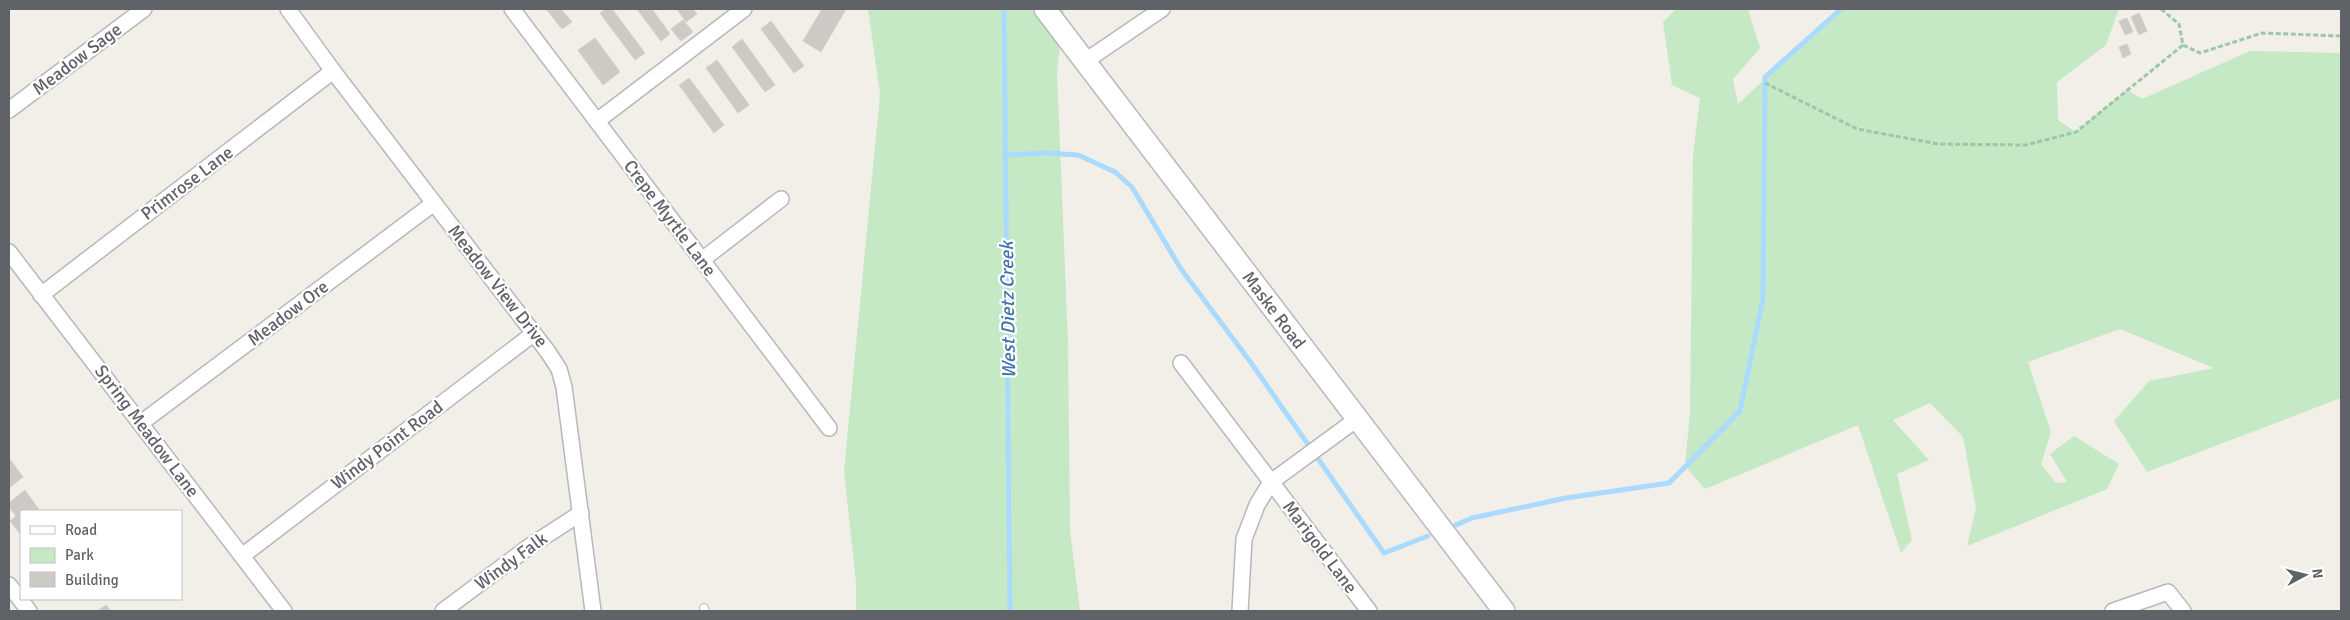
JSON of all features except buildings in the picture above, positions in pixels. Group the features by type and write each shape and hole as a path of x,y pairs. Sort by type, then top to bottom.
{"street":[{"name":"Meadow Sage","path":"9,110 144,9"},
{"name":"Meadow View Drive","path":"288,9 559,369 564,387 594,611"},
{"name":"Crepe Myrtle Lane","path":"512,9 829,428"},
{"path":"597,121 744,9"},
{"name":"Maske Road","path":"1045,9 1504,611"},
{"path":"1084,62 1162,9"},
{"name":"Primrose Lane","path":"41,295 333,71"},
{"path":"702,260 781,198"},
{"name":"Meadow Ore","path":"141,423 434,203"},
{"name":"Spring Meadow Lane","path":"9,252 284,611"},
{"name":"Windy Point Road","path":"242,556 533,334"},
{"name":"Marigold Lane","path":"1181,363 1369,611"},
{"path":"1240,611 1244,539 1257,505 1271,482 1357,419"},
{"name":"Windy Falk","path":"443,611 530,546 581,513"},
{"path":"9,585 20,599"},
{"path":"2113,611 2168,592 2183,611"},
{"path":"21,600 29,611"}],"path":[{"path":"2161,9 2179,24 2183,45"},
{"path":"2183,45 2200,53 2262,33 2341,36"},
{"path":"1765,83 1857,129 1938,144 2026,145 2076,132 2183,45"}],"green space":[{"path":"868,9 1064,9 1057,72 1068,342 1070,530 1080,611 856,611 856,582 844,471 880,94"},
{"path":"1676,9 1748,9 1760,48 1733,79 1738,104 1841,9 2119,9 2106,45 2057,82 2058,120 2076,132 2127,90 2142,99 2250,51 2341,53 2341,398 2147,472 2114,421 2149,381 2214,368 2120,329 2028,362 2051,432 2041,464 2056,483 2067,482 2050,454 2074,436 2119,464 2107,489 1967,546 1976,508 1963,437 1930,403 1893,420 1929,460 1897,474 1912,540 1901,553 1858,425 1705,489 1685,466 1690,413 1693,154 1700,98 1672,85 1663,22"}],"waterway":[{"name":"West Dietz Creek","path":"1004,9 1010,611"},
{"path":"1456,525 1472,518 1566,498 1669,483 1740,411 1763,298 1765,77 1841,9"},
{"path":"1005,155 1047,153 1078,155 1115,172 1132,187 1181,269 1249,360 1384,553 1428,536"}]}
